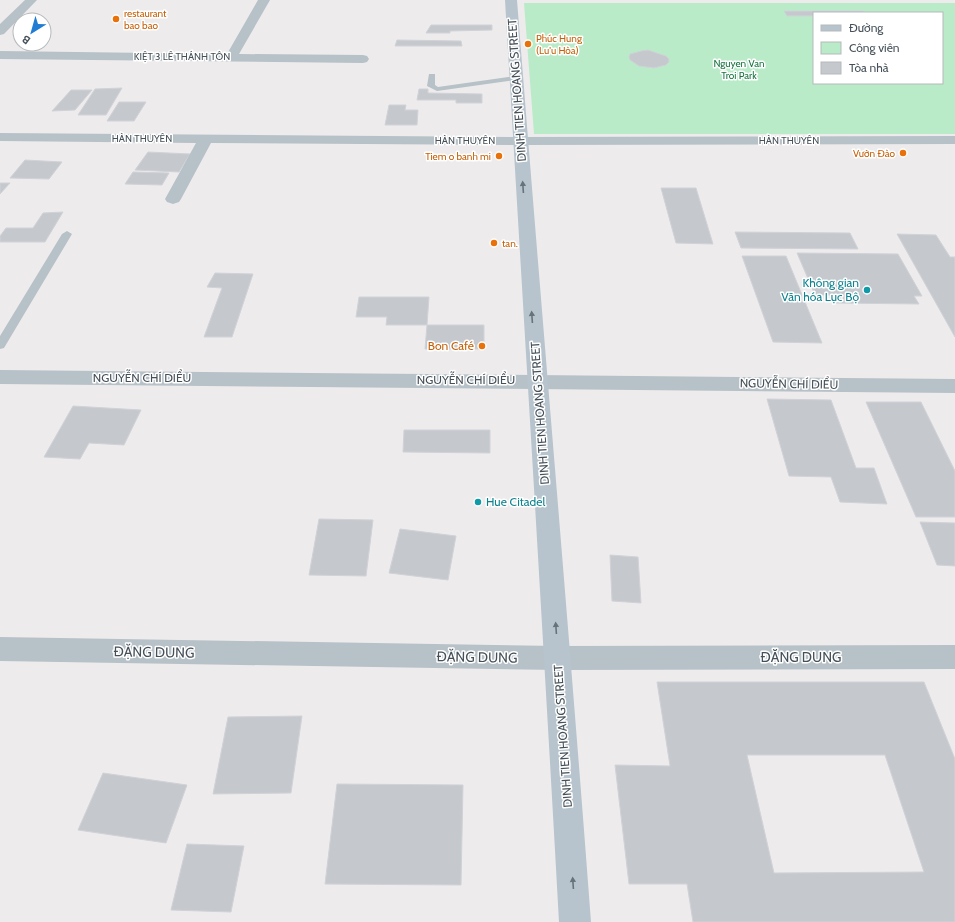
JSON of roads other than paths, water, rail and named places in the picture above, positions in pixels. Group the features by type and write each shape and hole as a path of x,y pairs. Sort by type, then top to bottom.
{"main road":[{"name":"DINH TIEN HOANG STREET","path":"511,0 537,381 558,658 575,922"}],"street":[{"path":"0,31 31,0"},
{"path":"232,56 264,0"},
{"name":"KIỆT 3 LÊ THÁNH TÔN","path":"0,55 232,56 363,59"},
{"name":"HÀN THUYÊN","path":"0,137 520,141 955,140"},
{"path":"173,199 206,138"},
{"name":"NGUYỄN CHÍ DIỂU","path":"0,377 955,386"},
{"name":"ĐẶNG DUNG","path":"0,649 558,658 955,657"}],"lane":[{"path":"432,76 431,86 437,89 516,78"},
{"path":"0,345 67,234"}],"place":[{"name":"restaurant bao bao","path":"116,19"},
{"name":"Phúc Hung (Lu'u Hòa)","path":"528,44"},
{"name":"Vườn Đào","path":"903,153"},
{"name":"Tiem o banh mi","path":"499,156"},
{"name":"tan.","path":"494,243"},
{"name":"Không gian Văn hóa Lục Bộ","path":"867,290"},
{"name":"Bon Café","path":"482,346"},
{"name":"Hue Citadel","path":"478,502"}],"park label":[{"name":"Nguyen Van Troi Park","path":"739,68"}]}
